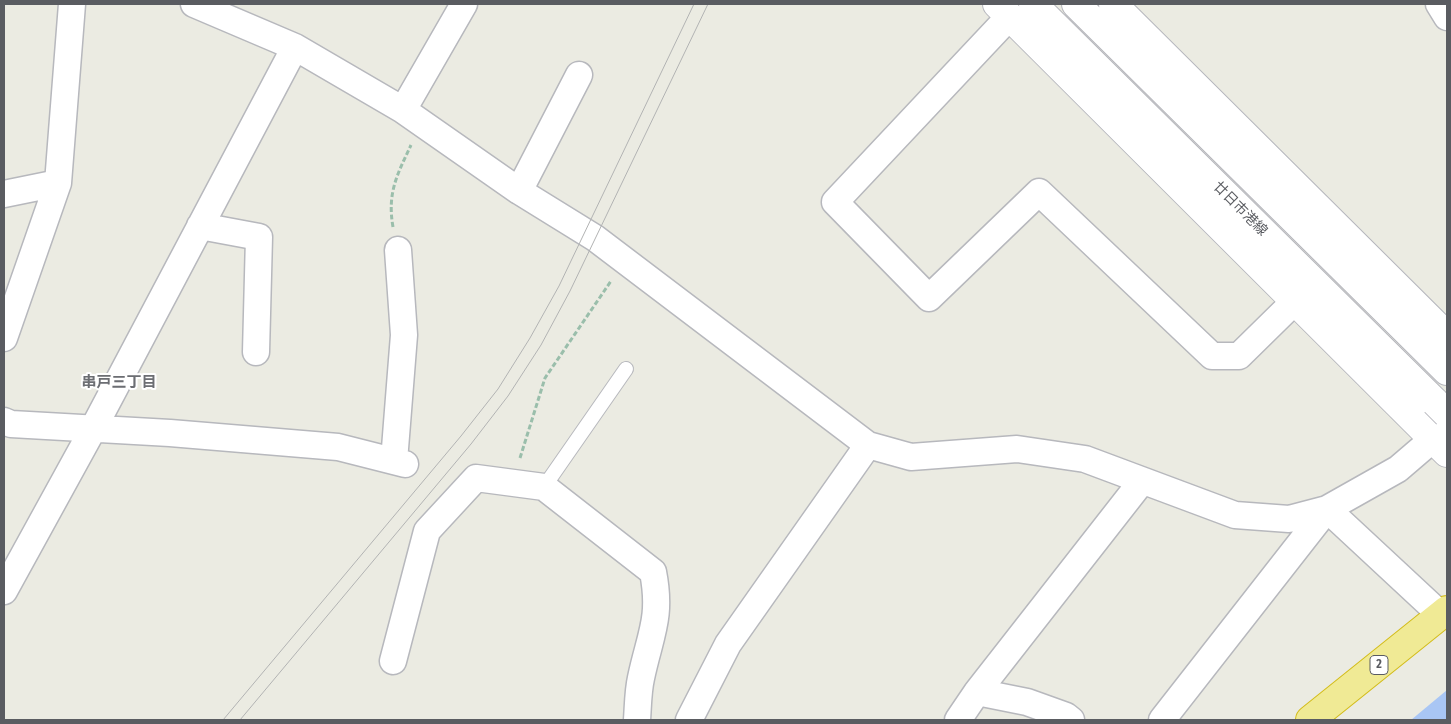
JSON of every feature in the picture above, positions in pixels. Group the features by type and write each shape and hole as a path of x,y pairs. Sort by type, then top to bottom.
{"highway":[{"name":"2","path":"1310,720 1444,613"}],"main road":[{"path":"1076,4 1445,368"},
{"path":"1113,4 1447,336"},
{"path":"1013,8 1294,302 1440,446"},
{"name":"廿日市港線","path":"1013,8 1443,410"}],"street":[{"path":"4,338 58,183 72,4"},
{"path":"194,4 295,47 412,116 519,191 595,238 868,445 912,457 1017,449 1085,459 1235,515 1289,519 1327,509 1440,446 1443,410"},
{"path":"412,116 464,4"},
{"path":"1438,4 1447,17"},
{"path":"1013,8 835,202 929,298 1039,192 1212,356 1239,356 1294,302"},
{"path":"4,590 93,429 295,47"},
{"path":"519,191 579,75"},
{"path":"4,194 58,183"},
{"path":"200,226 259,237 256,352"},
{"path":"4,421 12,424 338,447 400,462 404,335 398,250"},
{"path":"689,720 728,644 868,445"},
{"path":"393,661 427,532 476,478 544,487 653,572 658,596 656,621 640,680 637,720"},
{"path":"958,720 977,692 1142,481"},
{"path":"1327,509 1444,613"},
{"path":"1162,720 1327,509"},
{"path":"977,692 1027,702 1066,716 1071,720"}],"lane":[{"path":"544,487 626,369"}],"path":[{"path":"398,250 391,216 393,185 412,116"},
{"path":"512,483 545,378 625,260"}],"water":[{"path":"1447,690 1447,720 1411,720"}],"tram line":[{"path":"223,720 461,436 498,389 530,338 559,286 694,4"},
{"path":"240,720 471,444 508,396 541,345 570,291 708,4"}],"district":[{"name":"串戸三丁目","path":"119,383"}]}
